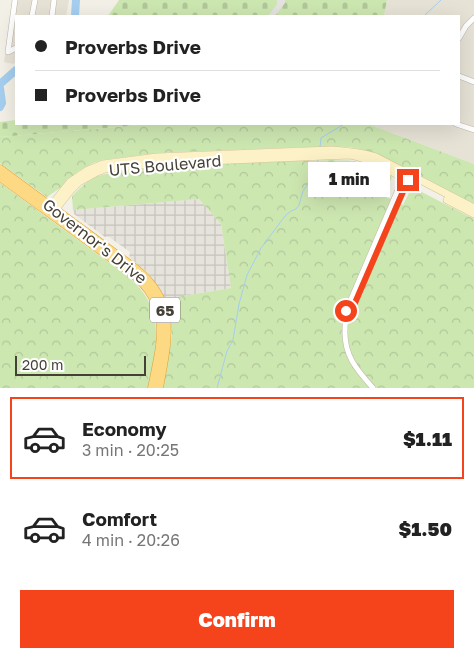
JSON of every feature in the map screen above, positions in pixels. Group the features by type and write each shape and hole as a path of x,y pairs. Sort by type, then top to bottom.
{"highway":[{"name":"Governor's Drive","path":"0,169 133,274 150,292 159,311 161,326 160,344 152,388"},
{"name":"Governor's Drive","path":"0,177 52,210 136,269 155,289 165,310 168,335 159,388"}],"main road":[{"name":"UTS Boulevard","path":"52,210 65,188 76,178 88,170 103,164 157,157 311,154 350,151 376,157 406,178 474,214"},
{"name":"UTS Boulevard","path":"406,178 474,208"}],"street":[{"path":"15,0 8,52 15,48"},
{"path":"32,15 35,0"},
{"path":"52,15 54,0"},
{"path":"460,36 474,18"},
{"path":"460,76 474,82"},
{"path":"459,125 474,130"},
{"path":"374,388 356,370 350,357 346,344 346,318 351,312 406,178"}],"shaded area":[{"path":"13,0 69,0 66,15 15,15 15,63 4,62"},
{"path":"277,0 285,0 285,3 276,15 269,15 277,4"},
{"path":"387,0 474,0 474,164 371,125 460,125 460,15 384,15"},
{"path":"199,199 221,224 231,288 165,299 146,271 129,257 130,252 109,237 105,237 74,214 73,210"}],"green space":[{"path":"119,0 387,0 384,15 109,15"},
{"path":"15,120 15,125 140,125 0,137 0,122"},
{"path":"140,125 371,125 474,164 474,205 377,154 344,147 157,153 102,160 79,171 47,197 0,163 0,137"},
{"path":"306,160 349,161 368,165 392,177 384,196 403,205 412,187 474,219 474,388 163,388 172,335 165,299 231,288 221,224 199,199 73,210 72,196 87,182 98,176 117,171 158,167"},
{"path":"0,183 130,278 142,291 150,303 156,329 156,343 149,388 0,388"}],"waterway":[{"path":"75,15 76,0"},
{"path":"425,15 441,0"},
{"path":"0,84 15,71"},
{"path":"0,88 2,103 0,107"},
{"path":"320,148 321,138 342,125"},
{"path":"217,388 227,351 233,340 239,304 247,275 261,248 285,216 299,205 303,191 316,172 318,160"}],"route":[{"path":"346,311 346,318 351,312 408,180"}]}
